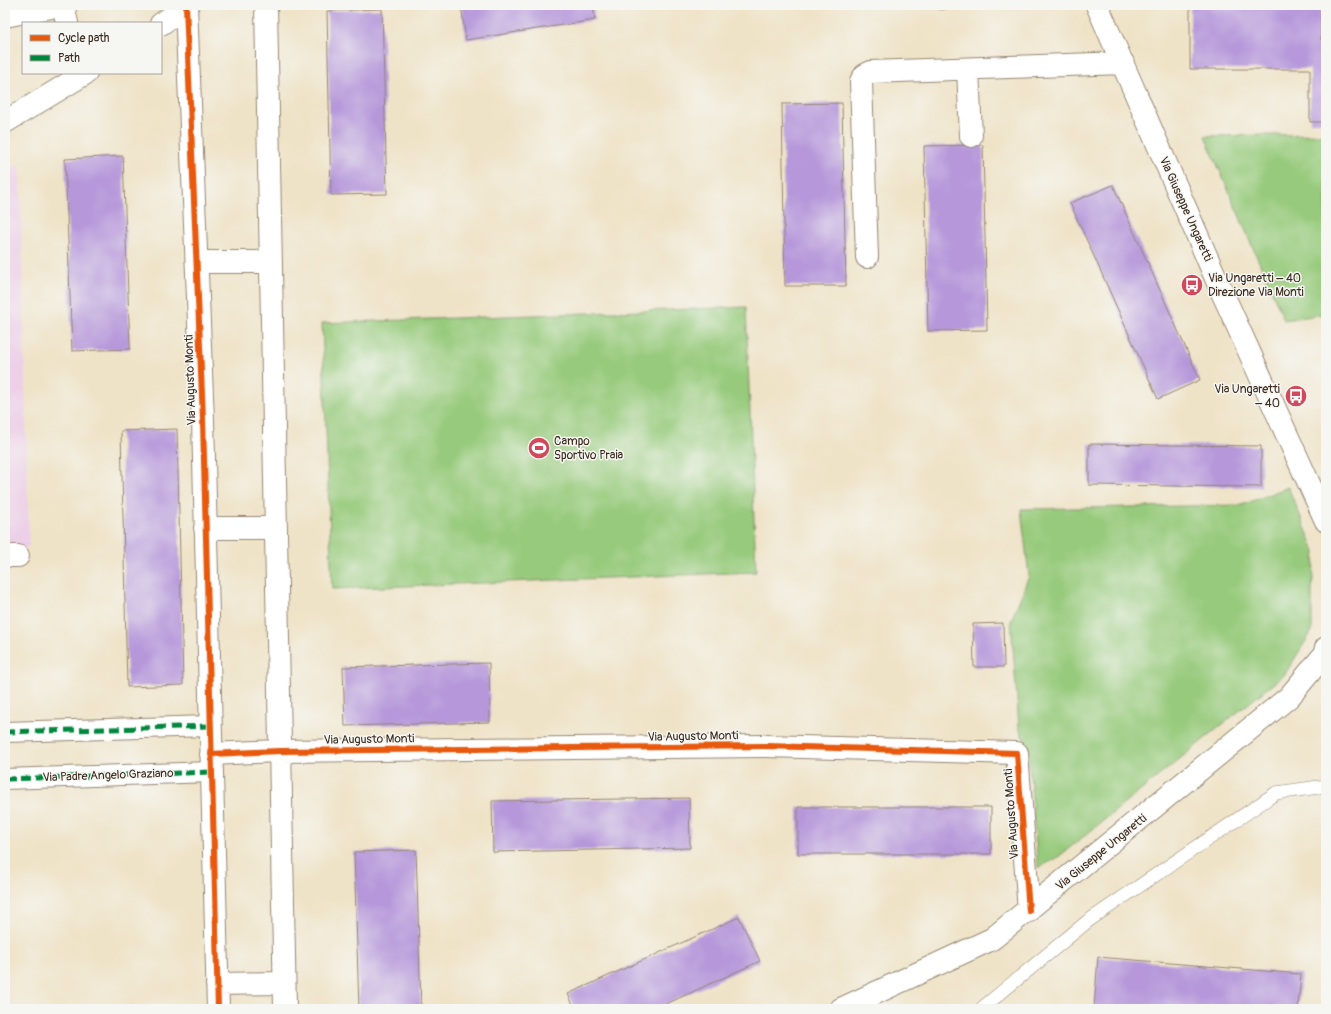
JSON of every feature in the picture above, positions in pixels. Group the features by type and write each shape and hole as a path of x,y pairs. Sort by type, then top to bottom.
{"street":[{"path":"5,16 63,5 67,22"},
{"path":"162,23 187,5"},
{"name":"Via Augusto Monti","path":"187,5 197,262 218,1009"},
{"path":"266,5 285,1009"},
{"name":"Via Giuseppe Ungaretti","path":"1097,5 1226,299 1326,521"},
{"path":"867,257 861,81 865,75 871,72 1122,63"},
{"path":"968,69 971,136"},
{"path":"5,122 67,79 83,74"},
{"path":"197,262 271,262"},
{"path":"205,528 276,528"},
{"name":"Via Giuseppe Ungaretti","path":"842,1009 863,1004 992,939 1029,911 1289,697 1325,652"},
{"path":"5,732 210,726"},
{"name":"Via Augusto Monti","path":"211,763 280,751 765,746 1017,753 1029,911"},
{"name":"Via Padre Angelo Graziano","path":"5,778 211,763"},
{"path":"217,984 284,983"}],"lane":[{"path":"981,1009 1088,920 1276,793 1326,786"}],"shaded area":[{"path":"20,164 29,547 5,548 5,172"}],"green space":[{"path":"1326,134 1326,314 1284,320 1205,136"},
{"name":"Campo Sportivo Praia","path":"746,307 756,572 332,589 322,323"},
{"path":"1288,487 1315,551 1312,590 1312,631 1285,674 1057,858 1038,868 1028,752 1019,727 1011,621 1029,576 1021,509 1242,505"}],"building":[{"path":"461,5 593,5 595,20 466,40"},
{"path":"939,5 961,5 961,6 940,10"},
{"path":"1190,5 1321,5 1321,40 1326,40 1326,122 1310,122 1310,69 1190,69"},
{"path":"382,9 387,194 331,195 327,11"},
{"path":"842,103 846,286 785,286 782,104"},
{"path":"983,145 987,330 928,331 924,146"},
{"path":"123,156 130,349 72,351 65,159"},
{"path":"1113,185 1200,380 1158,399 1070,203"},
{"path":"177,429 183,685 127,687 121,431"},
{"path":"1089,444 1261,446 1261,487 1089,485"},
{"path":"1003,623 1004,667 974,667 973,624"},
{"path":"489,663 490,722 345,726 343,667"},
{"path":"689,798 690,848 493,852 492,801"},
{"path":"798,807 991,807 991,854 798,854"},
{"path":"416,850 421,1009 359,1009 354,852"},
{"path":"739,917 760,961 655,1009 575,1009 568,994"},
{"path":"1098,957 1301,974 1298,1009 1094,1009"}],"marked path":[{"path":"5,732 210,726"},
{"path":"5,779 212,772"}],"cycle path":[{"path":"186,5 203,420 218,1009"},
{"path":"211,754 280,751 765,746 1017,753 1029,911"}],"place":[{"name":"Via Ungaretti – 40 Direzione Via Monti","path":"1192,285"},
{"name":"Via Ungaretti – 40","path":"1296,396"},
{"name":"Campo Sportivo Praia","path":"539,448"}]}
